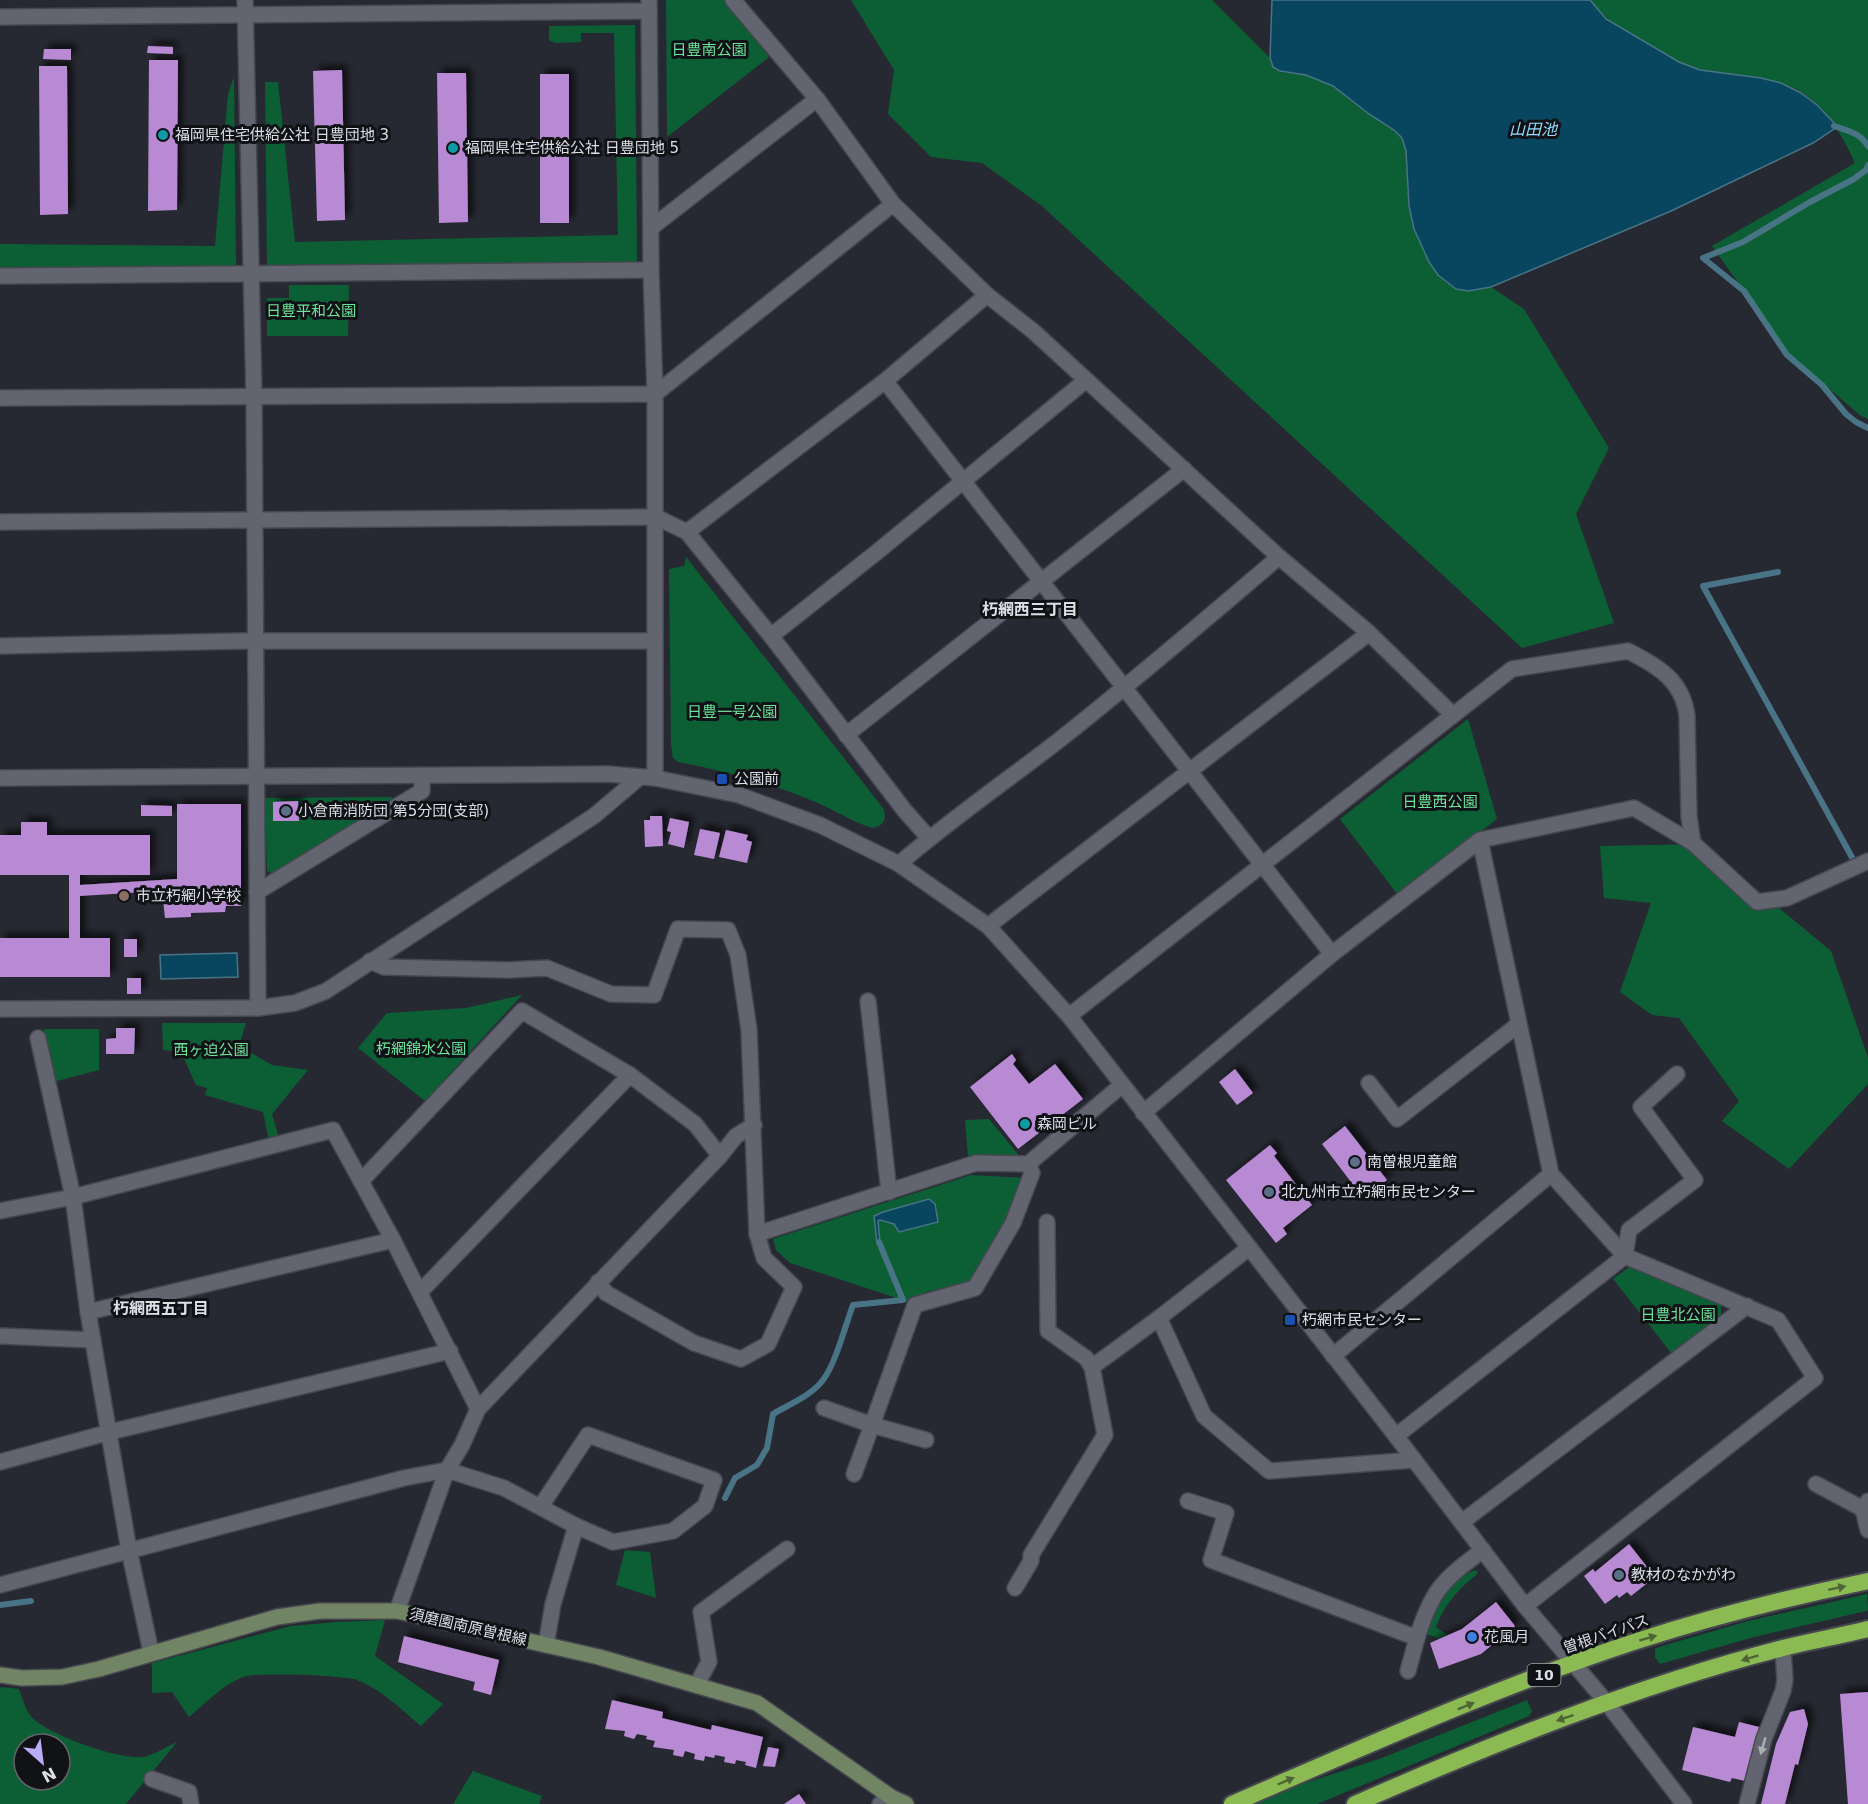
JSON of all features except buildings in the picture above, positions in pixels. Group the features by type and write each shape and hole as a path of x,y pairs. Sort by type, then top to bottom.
{"highway":[{"name":"曽根バイパス","path":"1232,1804 1402,1731 1639,1641 1781,1599 1868,1581"},
{"path":"1355,1804 1546,1725 1607,1703 1783,1648 1868,1629"}],"main road":[{"name":"須磨園南原曽根線","path":"0,1675 22,1678 62,1677 99,1669 277,1617 320,1611 397,1611 599,1657 758,1703 886,1800 906,1804"}],"street":[{"path":"734,0 817,99 893,204 987,295 1033,331 1279,557 1369,633 1453,715"},
{"path":"0,17 245,7 649,6 656,517 655,641 648,777"},
{"path":"245,7 254,397 258,1008"},
{"path":"652,226 817,99"},
{"path":"0,398 655,394 893,204"},
{"path":"0,276 651,270"},
{"path":"687,532 885,381 987,295"},
{"path":"885,381 1332,954"},
{"path":"771,636 1085,381"},
{"path":"846,735 1184,469"},
{"path":"0,522 656,517 687,532 929,838"},
{"path":"899,864 929,838 1005,783 1125,688 1279,557"},
{"path":"988,926 1369,633"},
{"path":"0,646 255,642 655,641"},
{"path":"1068,1016 1512,669 1628,651 1642,658 1674,682 1686,702 1689,817 1693,843"},
{"path":"0,778 608,774 648,777 739,795 766,804 820,825 899,864 988,926 1068,1016 1396,1436 1525,1606 1607,1703 1684,1804"},
{"path":"257,892 422,791 422,776"},
{"path":"0,1009 258,1008 295,1004 326,991 594,816 648,777"},
{"path":"1143,1113 1332,954 1480,840 1634,808 1693,843 1757,902 1787,898 1868,861"},
{"path":"1480,840 1551,1174 1625,1256 1778,1320 1815,1378 1525,1606"},
{"path":"370,961 384,967 508,970 547,968 611,994 654,995 678,929 728,930 738,955 749,1030 757,1234 764,1258 794,1287 768,1344 741,1359 694,1343 606,1293 598,1282"},
{"path":"868,1001 889,1192"},
{"path":"362,1180 522,1011 630,1076 695,1124 720,1156"},
{"path":"1369,1083 1397,1119 1519,1024"},
{"path":"38,1038 73,1197 88,1312 129,1550 151,1652"},
{"path":"1396,1436 1625,1256 1629,1230 1695,1180 1641,1107 1677,1074"},
{"path":"420,1292 630,1076"},
{"path":"757,1234 976,1163 1028,1164 1122,1085"},
{"path":"397,1611 447,1470 462,1445 478,1409 720,1156 736,1136 754,1125"},
{"path":"0,1211 73,1197 333,1131 362,1180 478,1409"},
{"path":"854,1474 915,1305 975,1288 1013,1223 1032,1173 1028,1164"},
{"path":"1333,1356 1551,1174"},
{"path":"1015,1588 1031,1561 1031,1555 1105,1435 1092,1367 1086,1358 1048,1331 1047,1222"},
{"path":"88,1312 393,1240"},
{"path":"1092,1367 1160,1318 1249,1248"},
{"path":"1462,1522 1747,1306"},
{"path":"1160,1318 1204,1416 1269,1471 1413,1460"},
{"path":"0,1336 93,1340"},
{"path":"0,1462 110,1432 450,1351"},
{"path":"824,1408 872,1425 926,1440"},
{"path":"0,1585 404,1478 447,1470 504,1488 576,1526 614,1542 673,1531 705,1506 714,1480 588,1435 541,1506"},
{"path":"1816,1484 1866,1505 1868,1530"},
{"path":"1188,1501 1226,1514 1211,1560 1417,1638"},
{"path":"546,1644 553,1604 576,1526"},
{"path":"697,1684 709,1662 701,1612 788,1549"},
{"path":"1408,1671 1425,1613 1434,1593 1448,1577 1483,1550"},
{"path":"1748,1804 1764,1739 1783,1691 1785,1680 1783,1648"},
{"path":"152,1779 189,1792 191,1804"}],"green space":[{"name":"日豊南公園","path":"666,0 725,0 769,57 667,137"},
{"path":"851,0 1212,0 1270,58 1273,67 1280,72 1306,75 1333,86 1394,130 1402,138 1406,151 1409,206 1429,262 1446,283 1468,291 1491,287 1524,309 1609,448 1576,514 1614,623 1522,648 1042,206 982,163 931,157 888,114 894,70"},
{"path":"1590,0 1868,0 1868,419 1861,416 1788,353 1712,246 1855,163 1843,138 1816,103 1793,87 1707,72 1681,63 1611,21"},
{"path":"635,25 637,263 267,268 265,82 278,82 295,242 618,235 614,33 581,33 581,42 555,43 549,40 549,26"},
{"path":"234,77 236,266 0,268 0,244 215,246 228,94"},
{"name":"日豊平和公園","path":"289,285 349,285 348,336 267,336 267,298 289,298"},
{"name":"日豊一号公園","path":"686,557 883,808 885,818 882,824 872,828 816,802 776,787 678,762 673,758 669,569 684,566"},
{"name":"日豊西公園","path":"1468,719 1497,819 1398,895 1340,819"},
{"path":"392,797 390,803 273,874 267,871 265,798"},
{"path":"1702,844 1831,951 1868,1058 1868,1084 1789,1169 1722,1121 1739,1101 1679,1018 1652,1015 1620,992 1651,903 1604,898 1600,846"},
{"name":"朽網錦水公園","path":"522,995 425,1101 358,1048 387,1013 466,1008"},
{"name":"西ヶ迫公園","path":"162,1023 246,1023 239,1046 272,1065 308,1070 272,1114 279,1138 269,1140 263,1112 205,1095 207,1088 196,1085 181,1052 163,1050"},
{"path":"44,1029 99,1029 99,1070 53,1082"},
{"path":"989,1119 1022,1159 968,1156 965,1120"},
{"path":"971,1175 1025,1178 1004,1231 974,1281 926,1292 909,1302 790,1263 776,1250 773,1239"},
{"name":"日豊北公園","path":"1633,1264 1721,1303 1721,1317 1672,1354 1613,1279"},
{"path":"625,1550 650,1552 656,1598 616,1585"},
{"path":"1476,1570 1478,1573 1453,1597 1440,1618 1436,1627 1447,1635 1439,1639 1427,1634 1433,1613 1441,1598 1458,1580"},
{"path":"1867,1594 1868,1610 1866,1611 1754,1637 1660,1664 1655,1657 1655,1649 1659,1647 1748,1621"},
{"path":"385,1620 375,1656 443,1704 421,1726 391,1700 366,1684 349,1678 302,1675 246,1676 223,1688 189,1717 172,1692 152,1693 152,1663 291,1626"},
{"path":"2,1687 19,1689 30,1715 55,1732 12,1732 12,1792 72,1792 72,1739 100,1750 132,1757 143,1757 156,1753 177,1742 126,1804 0,1804 0,1688"},
{"path":"1527,1700 1532,1711 1529,1716 1317,1804 1255,1804 1290,1788 1379,1759"},
{"path":"473,1771 542,1796 539,1804 453,1804"}],"water":[{"name":"山田池","path":"1272,0 1590,0 1606,19 1679,62 1700,70 1781,83 1801,93 1817,105 1834,123 1834,129 1813,143 1671,211 1491,287 1468,291 1456,289 1438,275 1429,262 1414,229 1409,206 1406,151 1402,138 1333,86 1306,75 1280,71 1273,67 1270,58"},
{"path":"237,953 238,977 161,979 160,955"},
{"path":"929,1199 935,1204 938,1222 899,1232 894,1224 880,1220 878,1221 880,1242 877,1243 874,1216"}],"waterway":[{"path":"1834,126 1858,135 1868,146"},
{"path":"1868,165 1866,170 1854,179 1743,242 1703,258 1744,291 1787,355 1822,385 1846,414 1868,428"},
{"path":"1778,572 1703,586 1854,861"},
{"path":"725,1498 735,1478 757,1465 767,1448 773,1414 807,1395 828,1373 853,1305 903,1300 879,1242"},
{"path":"0,1605 31,1601"}],"place":[{"name":"福岡県住宅供給公社 日豊団地 3","path":"163,135"},
{"name":"福岡県住宅供給公社 日豊団地 5","path":"453,148"},
{"name":"公園前","path":"722,779"},
{"name":"小倉南消防団 第5分団(支部)","path":"286,811"},
{"name":"市立朽網小学校","path":"124,896"},
{"name":"森岡ビル","path":"1025,1124"},
{"name":"南曽根児童館","path":"1355,1162"},
{"name":"北九州市立朽網市民センター","path":"1269,1192"},
{"name":"朽網市民センター","path":"1290,1320"},
{"name":"教材のなかがわ","path":"1619,1575"},
{"name":"花風月","path":"1472,1637"}],"district":[{"name":"朽網西三丁目","path":"1030,609"},
{"name":"朽網西五丁目","path":"161,1308"}]}
